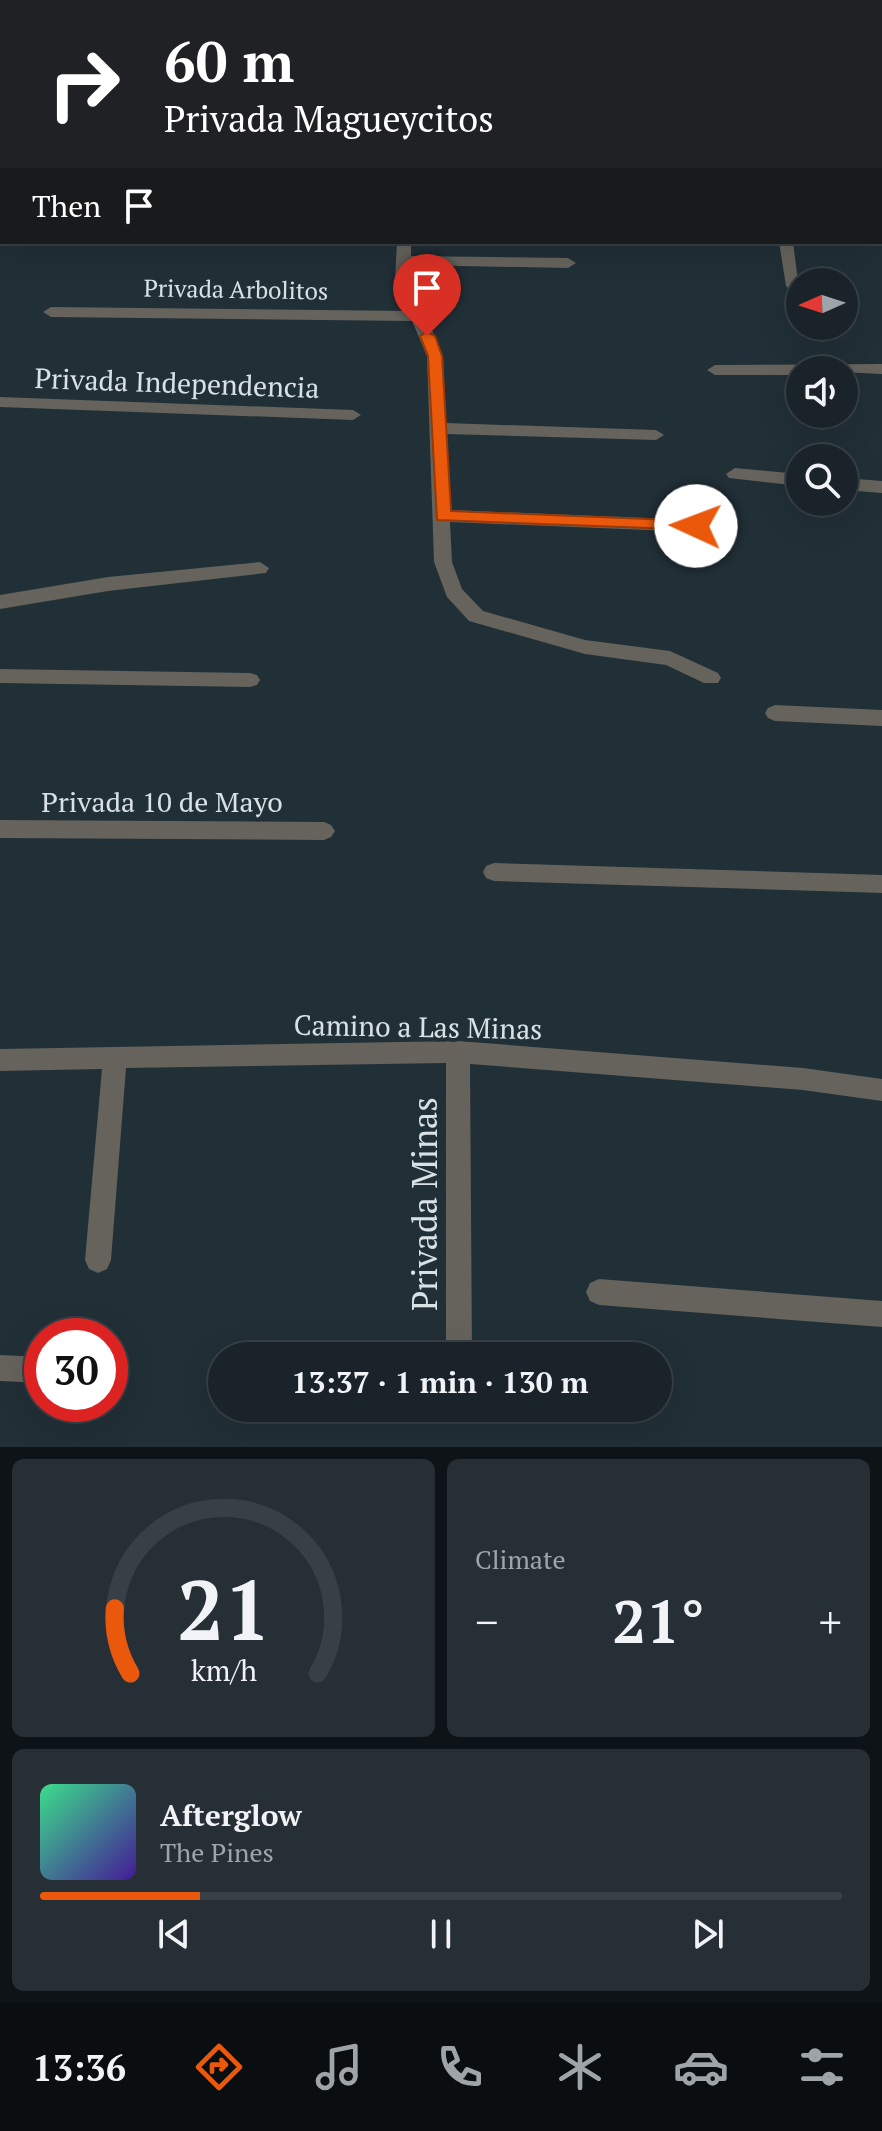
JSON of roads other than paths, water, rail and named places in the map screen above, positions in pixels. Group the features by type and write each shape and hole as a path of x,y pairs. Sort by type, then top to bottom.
{"street":[{"path":"786,244 791,268"},
{"path":"568,263 404,251 403,281 435,356 443,562 454,592 476,616 585,647 670,658 711,678"},
{"name":"Privada Arbolitos","path":"51,312 420,316"},
{"path":"715,370 882,369"},
{"name":"Privada Independencia","path":"0,402 353,415"},
{"path":"437,428 656,435"},
{"path":"735,474 786,479"},
{"path":"858,485 882,487"},
{"path":"443,516 696,526"},
{"path":"0,602 108,584 260,568"},
{"path":"0,676 250,680"},
{"path":"775,713 882,718"},
{"name":"Privada 10 de Mayo","path":"0,829 324,831"},
{"path":"494,872 882,884"},
{"name":"Camino a Las Minas","path":"0,1060 458,1052 788,1078 882,1090"},
{"name":"Privada Minas","path":"458,1052 459,1342"},
{"path":"98,1260 115,1058"},
{"path":"599,1292 882,1314"},
{"path":"0,1368 24,1369"}]}
